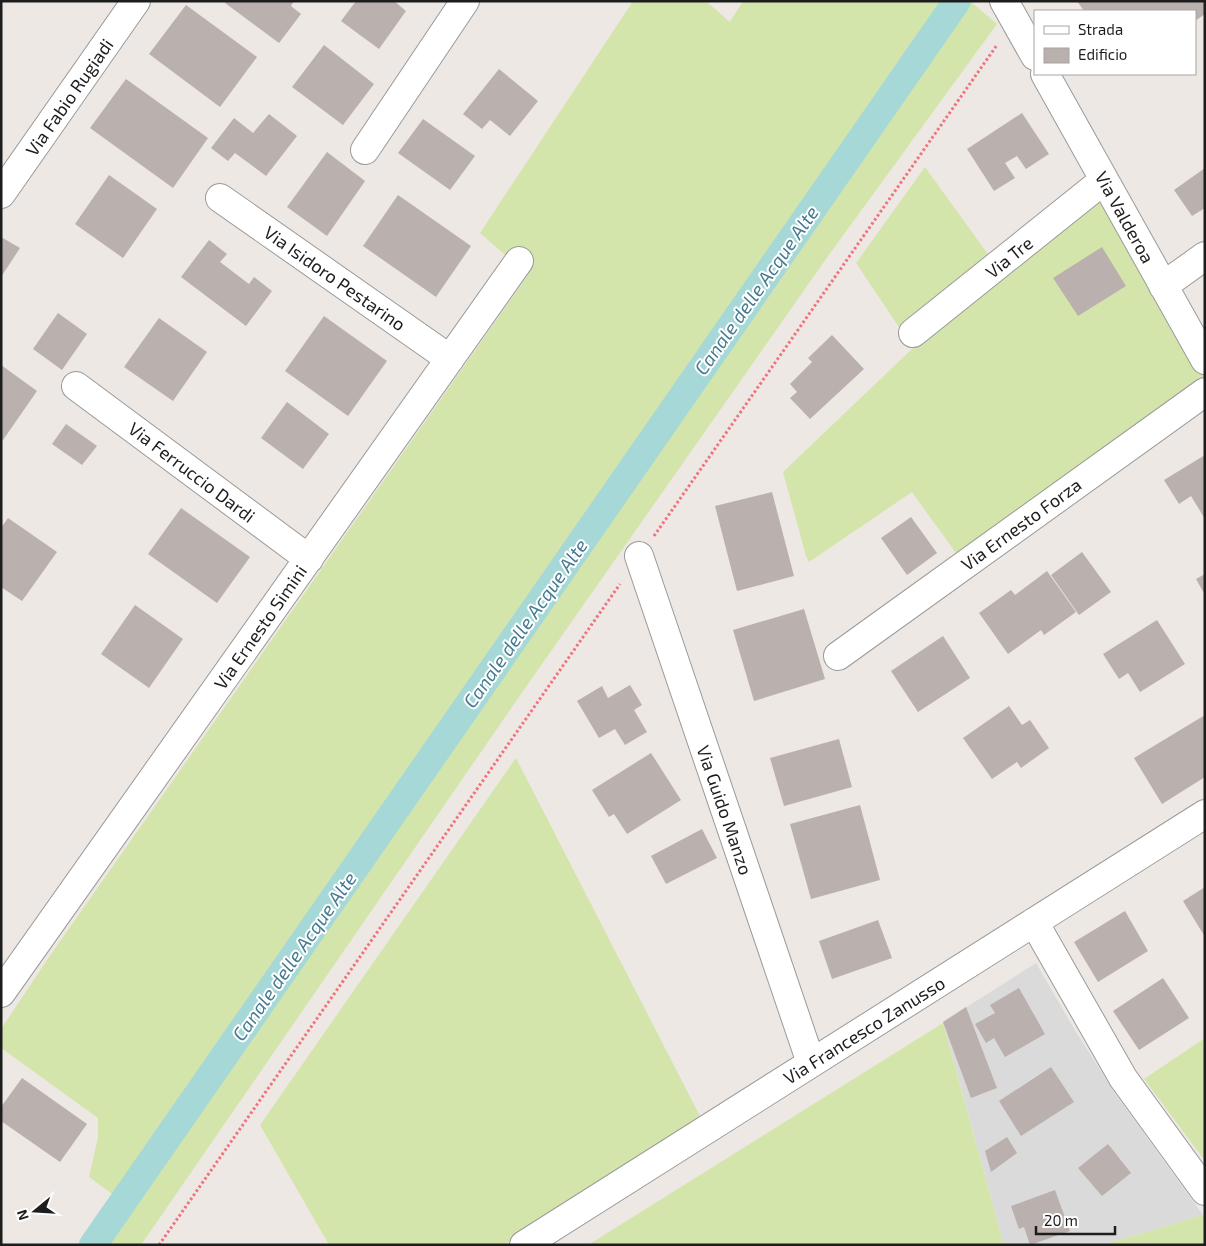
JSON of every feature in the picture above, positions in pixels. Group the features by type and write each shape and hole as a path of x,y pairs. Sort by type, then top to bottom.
{"street":[{"name":"Via Fabio Rugiadi","path":"1,194 136,1"},
{"path":"364,150 466,1"},
{"path":"1015,7 1034,54"},
{"name":"Via Valderoa","path":"1046,75 1205,360"},
{"name":"Via Tre","path":"913,333 1104,180"},
{"name":"Via Isidoro Pestarino","path":"220,198 450,359"},
{"path":"1164,286 1205,256"},
{"name":"Via Ernesto Simini","path":"1,993 519,261"},
{"name":"Via Ferruccio Dardi","path":"76,386 309,559"},
{"name":"Via Ernesto Forza","path":"838,656 1205,392"},
{"name":"Via Guido Manzo","path":"639,556 812,1063"},
{"name":"Via Francesco Zanusso","path":"524,1245 1205,814"},
{"path":"1034,922 1123,1078 1205,1192"}],"path":[{"path":"159,1245 639,556 1015,7"}],"shaded area":[{"path":"1036,963 1114,1092 1203,1215 1103,1245 1004,1245 943,1022"}],"green space":[{"path":"633,1 706,1 730,22 743,1 970,1 997,24 826,259 521,694 141,1245 104,1245 130,1207 89,1177 98,1137 98,1118 1,1048 1,1029 49,957 528,275 480,233"},
{"path":"925,167 990,257 1092,178 1205,366 1205,388 962,561 912,492 809,562 783,472 913,348 856,263"},
{"path":"516,758 703,1122 504,1245 329,1245 260,1125"},
{"path":"943,1023 1004,1245 588,1245"},
{"path":"1205,1038 1205,1161 1144,1079"},
{"path":"1203,1215 1205,1217 1205,1245 1103,1245"}],"building":[{"path":"226,1 294,1 291,6 301,14 279,43 225,3"},
{"path":"356,1 394,1 406,11 379,49 341,21"},
{"path":"1077,1 1205,1 1205,14 1196,20 1196,10 1083,10"},
{"path":"186,5 257,57 220,107 149,54"},
{"path":"324,45 374,84 343,125 292,87"},
{"path":"499,69 538,101 510,136 490,120 482,129 463,114"},
{"path":"126,79 208,138 173,188 90,128"},
{"path":"1022,113 1049,154 1026,169 1017,156 1005,163 1015,178 994,191 967,149"},
{"path":"269,114 297,136 266,176 235,153 228,161 211,148 234,118 253,133"},
{"path":"423,119 475,156 450,190 398,153"},
{"path":"327,152 365,181 327,236 287,207"},
{"path":"1205,168 1205,208 1192,216 1174,190"},
{"path":"109,175 157,209 123,258 75,224"},
{"path":"398,195 471,246 436,297 363,246"},
{"path":"1,237 20,248 1,277"},
{"path":"209,240 227,254 220,262 249,284 254,277 272,291 246,326 181,277"},
{"path":"1102,247 1126,286 1078,316 1053,278"},
{"path":"58,313 87,334 62,370 33,349"},
{"path":"324,316 387,361 348,416 285,371"},
{"path":"159,318 207,352 173,401 124,367"},
{"path":"832,335 864,369 810,419 790,398 797,392 790,384 812,362 808,358"},
{"path":"1,365 37,391 3,440 1,439"},
{"path":"287,402 329,434 303,469 261,438"},
{"path":"66,424 97,446 82,465 52,444"},
{"path":"1205,455 1205,519 1191,496 1179,504 1164,480"},
{"path":"772,492 794,576 737,591 715,506"},
{"path":"181,508 250,557 217,603 148,554"},
{"path":"911,517 937,553 907,575 881,538"},
{"path":"8,518 57,552 22,601 1,587 1,528"},
{"path":"1082,552 1111,592 1079,615 1051,575"},
{"path":"1047,571 1076,612 1044,635 1041,630 1008,654 979,613 1011,590 1015,595"},
{"path":"1205,574 1205,595 1196,579"},
{"path":"135,605 183,639 149,688 101,654"},
{"path":"804,609 825,679 754,701 733,630"},
{"path":"1157,620 1185,664 1140,692 1128,673 1119,679 1103,654"},
{"path":"943,636 970,678 918,712 891,671"},
{"path":"630,685 642,705 634,710 647,732 625,745 615,729 599,738 577,701 602,686 608,698"},
{"path":"1009,706 1022,725 1030,720 1049,748 1021,768 1017,762 992,779 963,738"},
{"path":"1205,715 1205,777 1162,804 1134,758"},
{"path":"839,739 852,787 784,806 770,758"},
{"path":"651,753 681,800 627,834 614,814 609,817 592,790"},
{"path":"860,805 880,880 811,899 790,824"},
{"path":"702,829 717,858 666,884 651,856"},
{"path":"1205,887 1205,937 1183,901"},
{"path":"1125,911 1148,951 1098,982 1074,942"},
{"path":"878,920 892,958 832,979 819,941"},
{"path":"1163,978 1189,1018 1139,1050 1113,1011"},
{"path":"1019,988 1045,1034 1005,1057 994,1038 986,1043 975,1024 995,1013 990,1005"},
{"path":"966,1007 997,1088 971,1098 943,1022"},
{"path":"1051,1067 1074,1102 1021,1136 999,1101"},
{"path":"22,1078 87,1124 60,1162 1,1121 1,1107"},
{"path":"1007,1137 1017,1153 991,1172 985,1151"},
{"path":"1108,1144 1131,1173 1102,1196 1078,1168"},
{"path":"1055,1190 1070,1231 1030,1245 1024,1227 1019,1229 1011,1206"}],"waterway":[{"name":"Canale delle Acque Alte","path":"93,1245 957,1"}]}
